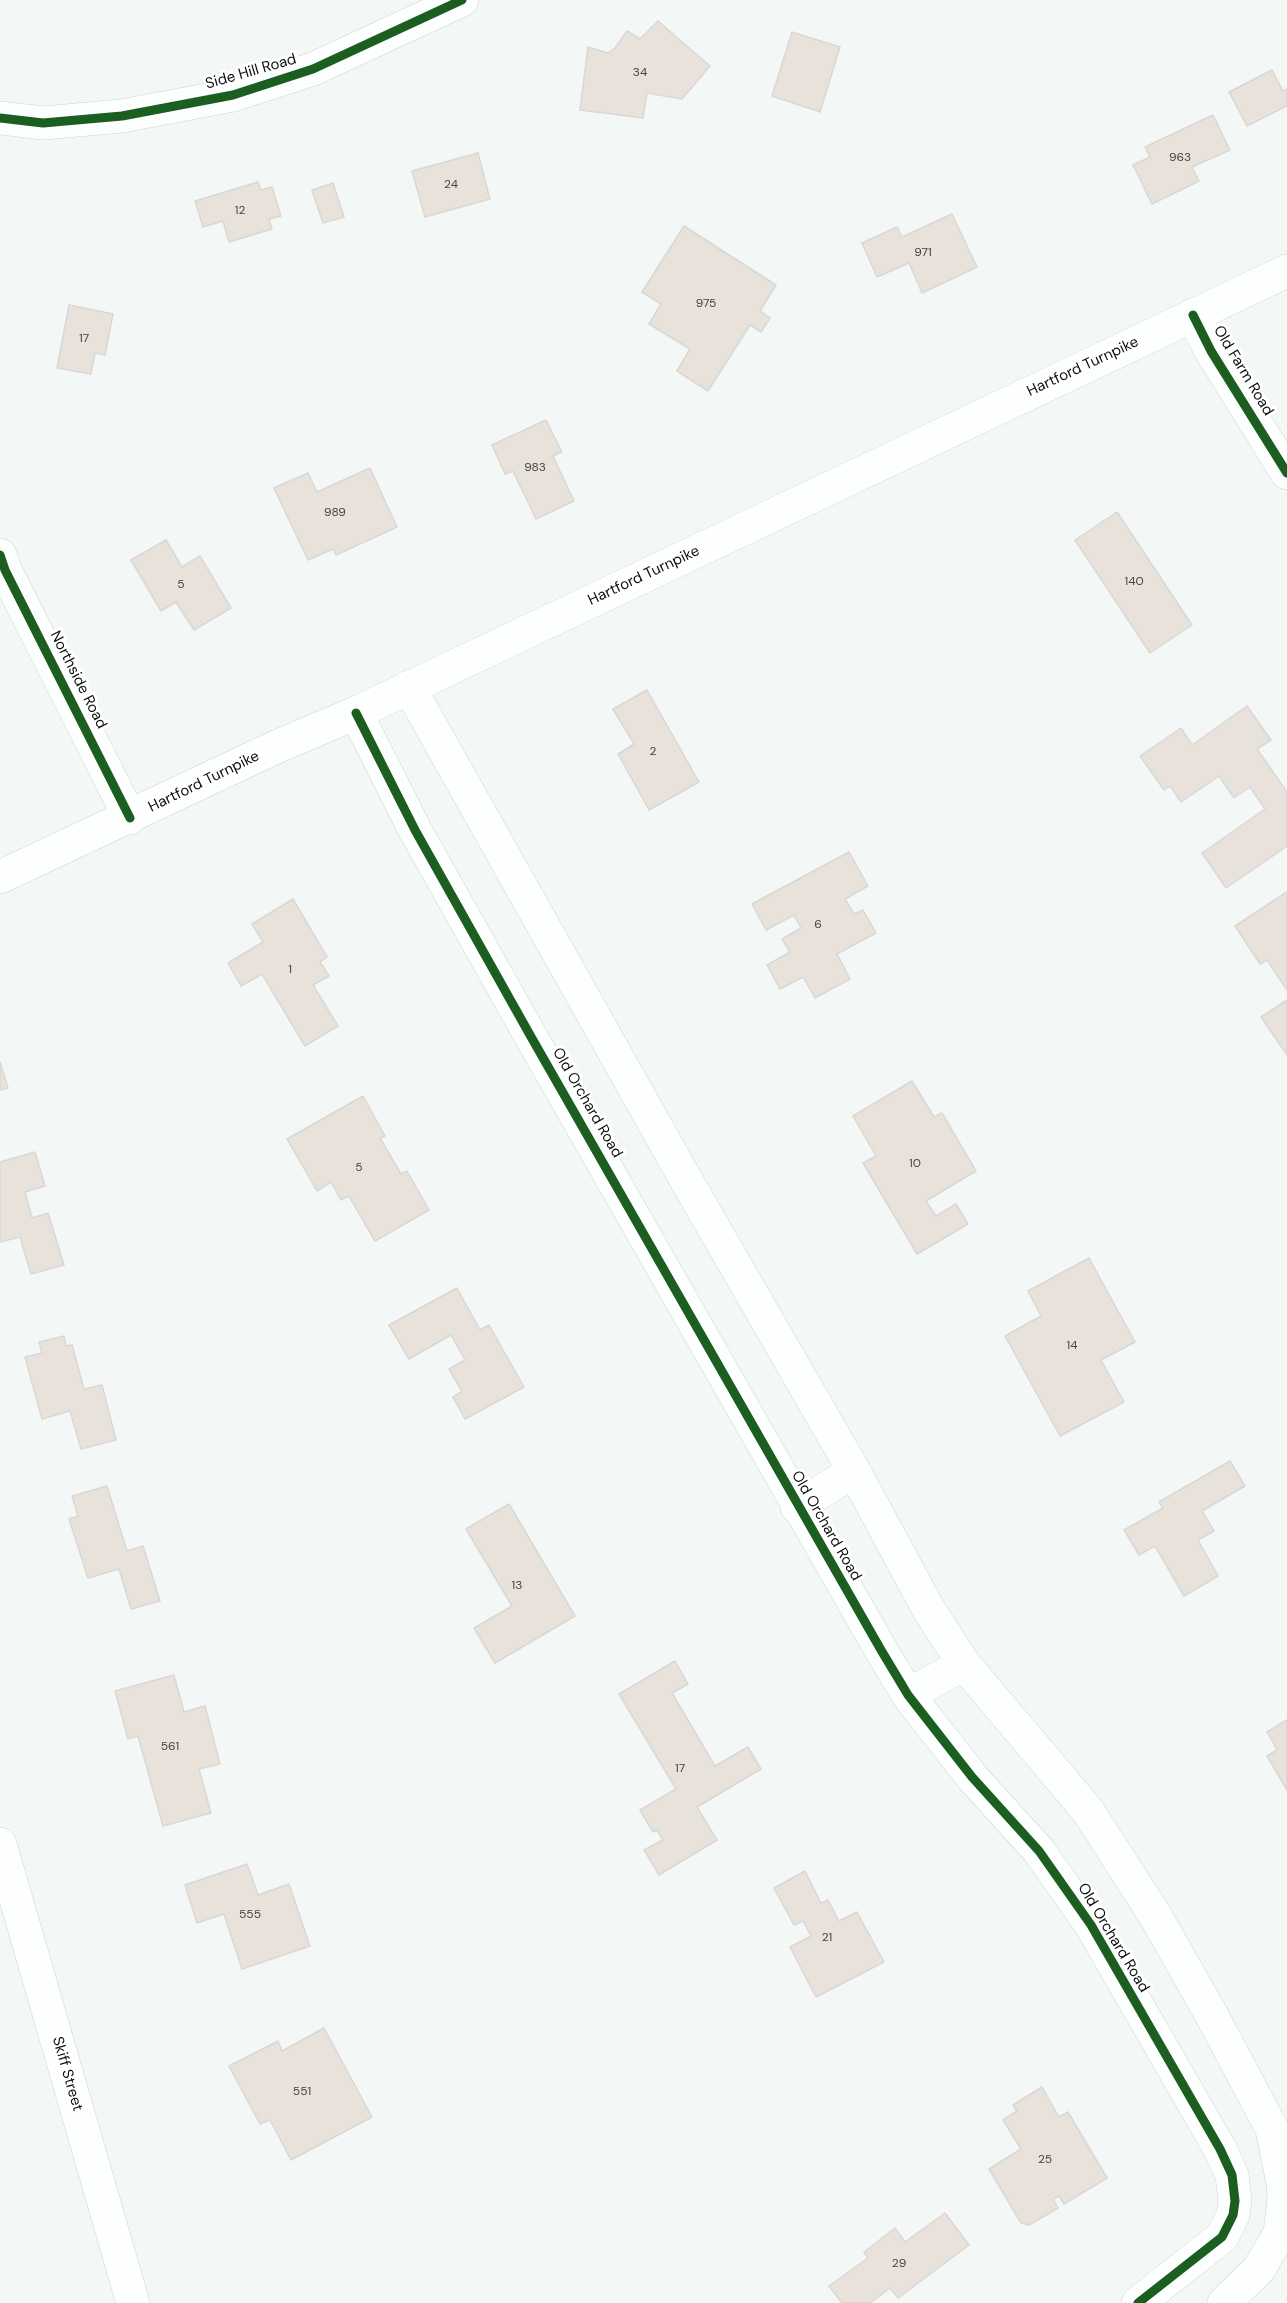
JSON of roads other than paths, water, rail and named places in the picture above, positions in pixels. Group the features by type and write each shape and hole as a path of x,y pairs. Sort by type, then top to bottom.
{"street":[{"name":"Side Hill Road","path":"0,118 43,123 122,116 233,95 313,69 462,0"},
{"name":"Hartford Turnpike","path":"0,877 130,818 276,747 356,713 1287,271"},
{"name":"Old Farm Road","path":"1193,315 1211,351 1287,473"},
{"name":"Northside Road","path":"0,555 5,570 130,818"},
{"path":"408,687 854,1471 929,1610 964,1664 1088,1811 1156,1917 1212,2014 1272,2129 1284,2201 1280,2233 1259,2269 1224,2303"},
{"name":"Old Orchard Road","path":"356,713 438,871 797,1507 908,1695 972,1777 1039,1851 1091,1925 1220,2149 1232,2175 1235,2201 1233,2215 1222,2237 1138,2303"},
{"name":"Old Orchard Road","path":"797,1507 854,1471"},
{"path":"908,1695 964,1664"},
{"name":"Skiff Street","path":"0,1844 133,2303"},
{"path":"1235,2201 1284,2201"}]}
